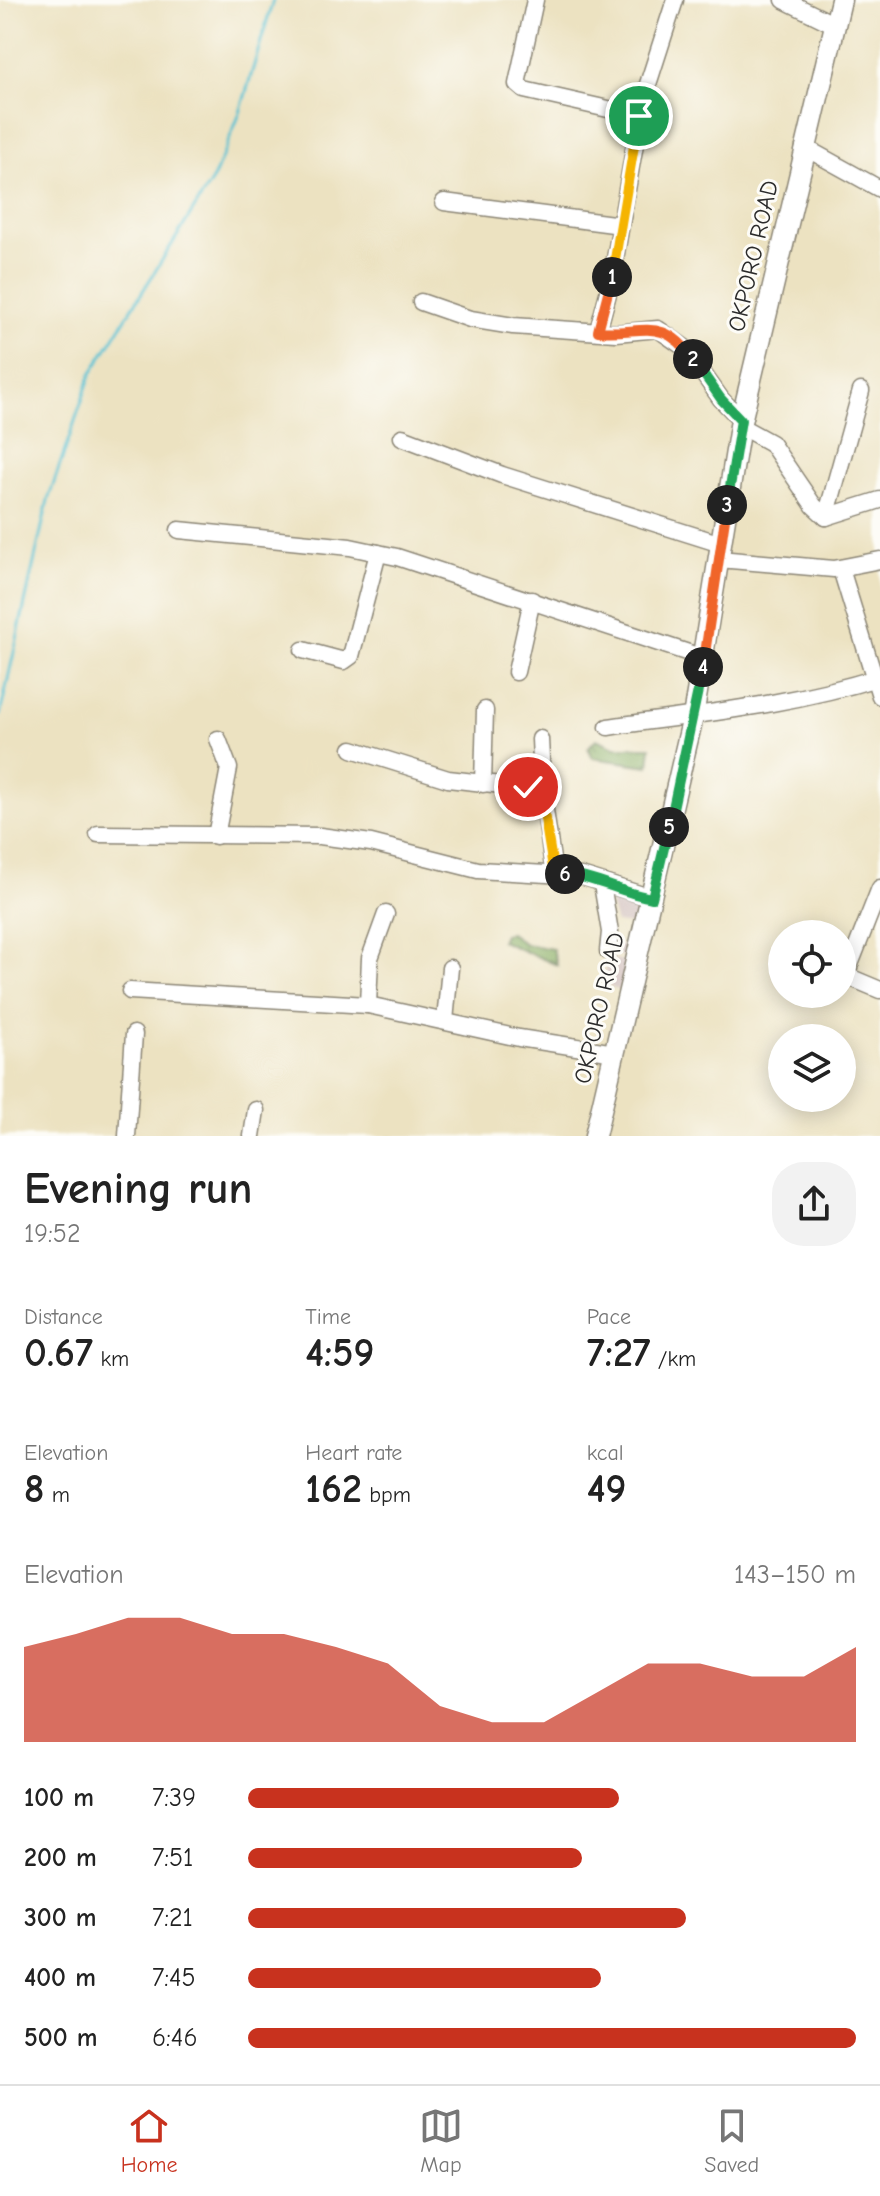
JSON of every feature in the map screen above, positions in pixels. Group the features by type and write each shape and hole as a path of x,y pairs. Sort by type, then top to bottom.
{"main road":[{"name":"OKPORO ROAD","path":"595,1136 693,717 741,423 841,0"}],"street":[{"path":"535,0 517,84 524,90 584,106 639,116"},
{"path":"598,331 621,225 639,116 675,0"},
{"path":"784,0 833,24"},
{"path":"804,147 880,189"},
{"path":"444,202 621,225"},
{"path":"421,302 470,319 513,326 598,331 658,329 674,337 741,423 771,443 814,506 826,517"},
{"path":"826,517 861,391"},
{"path":"402,437 720,552 841,569 880,560"},
{"path":"826,517 880,500"},
{"path":"179,530 378,553 532,600 704,658"},
{"path":"303,650 344,661 351,656 378,553"},
{"path":"841,569 877,678 880,696"},
{"path":"516,672 532,600"},
{"path":"608,727 693,717 813,695 877,678"},
{"path":"483,784 485,710"},
{"path":"216,836 229,768 218,739"},
{"path":"540,739 543,767 537,789 545,810 554,874"},
{"path":"352,749 448,779 537,789"},
{"path":"98,834 320,836 371,843 478,870 581,876 652,898"},
{"path":"602,884 610,932 608,951"},
{"path":"880,888 847,972 849,977 880,990"},
{"path":"368,1005 370,958 386,914"},
{"path":"445,1021 450,968"},
{"path":"130,991 368,1005 519,1038 615,1053"},
{"path":"127,1136 134,1034"},
{"path":"252,1136 256,1110"}],"shaded area":[{"path":"606,891 644,904 630,958 613,954 614,943 623,946 628,940 630,925 616,923"},
{"path":"606,958 631,962 622,992 604,984"}],"green space":[{"path":"596,739 615,747 651,747 649,766 593,758 588,748"},
{"path":"510,933 525,944 553,949 557,965 501,941 504,934"}],"waterway":[{"path":"0,715 48,500 91,374 214,177 240,113 273,0"}],"route":[{"path":"528,787 537,789 541,794 554,874 581,876 629,894 652,898 683,768 709,635 741,420 674,337 658,329 616,333 598,331 611,282 639,116"}]}
